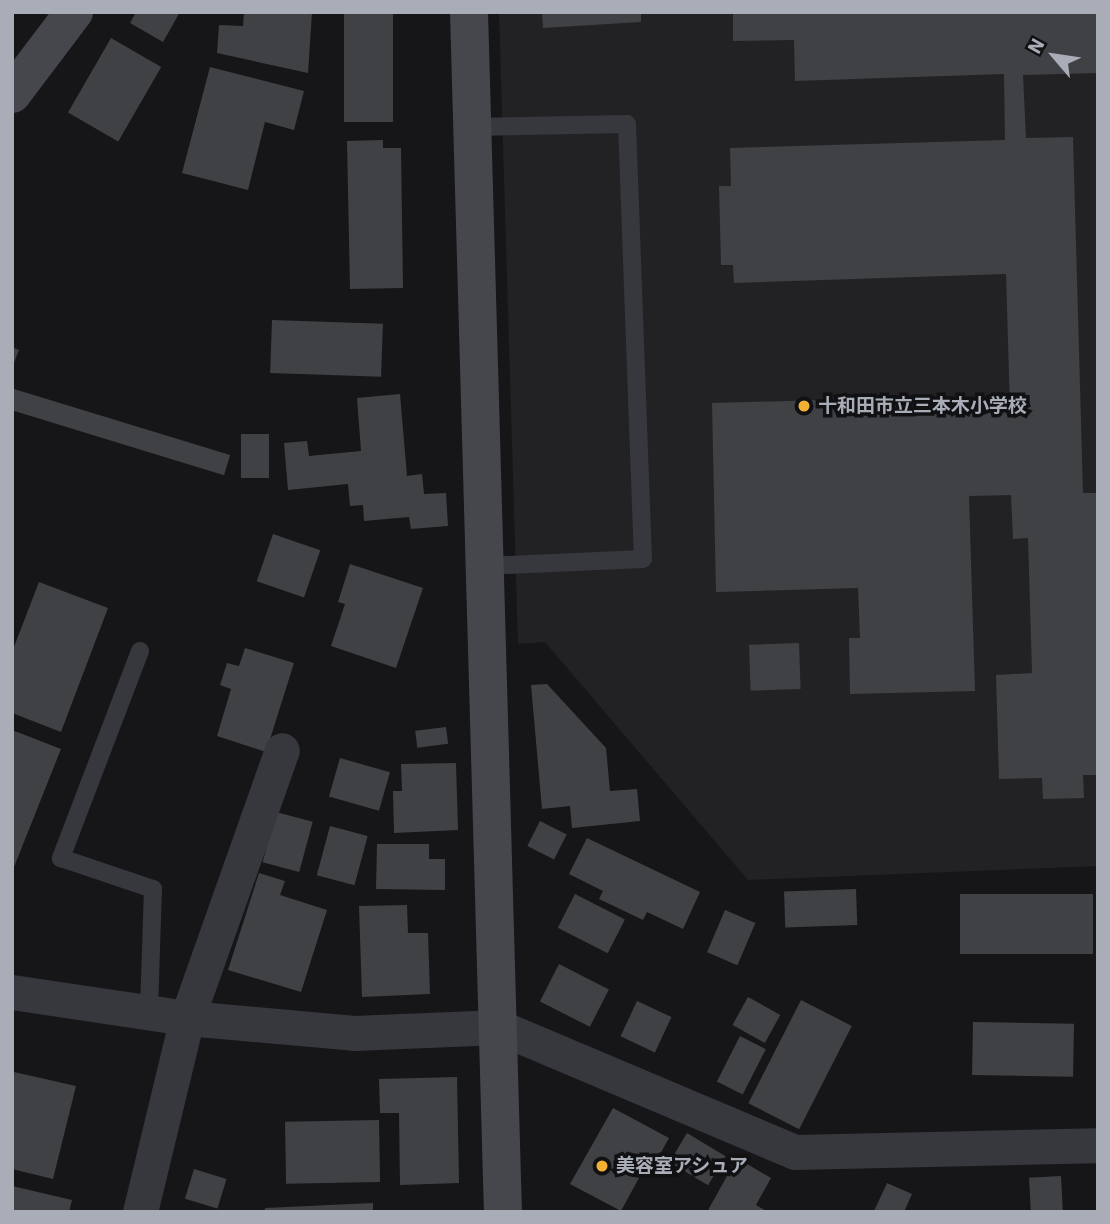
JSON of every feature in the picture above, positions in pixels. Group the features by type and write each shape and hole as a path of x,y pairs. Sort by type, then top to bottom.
{"street":[{"path":"12,94 74,12"},
{"path":"469,12 503,1212"},
{"path":"140,1212 187,1018 282,750"},
{"path":"12,992 187,1018 354,1032 499,1027 795,1152 1097,1145"}],"lane":[{"path":"471,127 627,124 643,559 483,566"},
{"path":"139,651 61,858 153,889 149,1012"}],"shaded area":[{"name":"十和田市立三本木小学校","path":"499,12 1098,12 1098,866 748,880 545,642 518,644"}],"building":[{"path":"136,12 180,12 163,42 130,23"},
{"path":"244,12 312,12 308,73 217,53 219,25 243,26"},
{"path":"344,12 393,12 393,122 344,122"},
{"path":"542,12 641,12 641,22 543,28"},
{"name":"十和田市立三本木小学校","path":"733,12 1097,12 1098,73 1023,75 1026,138 1073,137 1083,493 1098,493 1098,775 1083,775 1084,798 1043,799 1042,778 999,779 996,675 1032,673 1028,538 1013,539 1011,495 969,496 975,691 850,694 849,638 860,638 858,588 716,592 712,403 896,398 897,412 1010,409 1006,274 734,283 733,265 721,265 719,186 731,186 730,148 1005,140 1004,74 795,81 794,40 733,41"},
{"path":"111,38 161,67 118,141 68,112"},
{"path":"210,67 304,91 294,130 265,122 248,190 182,173"},
{"path":"383,140 383,148 401,148 403,288 350,289 347,141"},
{"path":"272,320 383,324 381,377 270,373"},
{"path":"12,347 19,350 12,368"},
{"path":"14,389 230,455 224,475 12,410"},
{"path":"400,394 407,476 422,474 424,494 446,493 448,526 411,529 409,517 364,521 363,505 350,506 348,484 288,490 284,443 307,441 309,456 361,451 357,398"},
{"path":"241,434 269,434 269,478 241,478"},
{"path":"273,534 320,550 304,598 257,581"},
{"path":"350,564 423,588 396,668 331,646 345,604 338,602"},
{"path":"39,582 108,608 61,732 12,713 12,652"},
{"path":"799,643 801,689 751,691 749,645"},
{"path":"245,648 294,663 266,752 217,736 231,689 220,685 227,663 239,666"},
{"path":"547,684 606,748 610,791 637,789 640,821 572,828 570,806 542,809 531,685"},
{"path":"446,727 448,744 417,748 415,731"},
{"path":"12,730 61,749 12,872"},
{"path":"340,758 390,772 379,811 329,796"},
{"path":"456,763 458,830 394,833 393,791 402,791 401,764"},
{"path":"276,812 313,822 299,872 263,862"},
{"path":"540,821 567,835 554,860 527,846"},
{"path":"330,826 368,836 354,885 317,875"},
{"path":"587,838 700,892 683,929 647,912 643,920 599,899 603,891 569,874"},
{"path":"377,844 429,844 429,859 445,859 445,890 376,889"},
{"path":"259,873 285,881 280,895 327,910 301,992 228,970"},
{"path":"856,889 857,925 785,927 784,892"},
{"path":"575,894 625,919 608,953 558,928"},
{"path":"960,894 1093,894 1093,954 960,954"},
{"path":"407,905 408,933 428,933 430,994 362,997 359,906"},
{"path":"725,910 755,923 737,965 707,952"},
{"path":"559,964 609,989 590,1027 540,1001"},
{"path":"748,997 780,1015 765,1043 732,1025"},
{"path":"801,1000 852,1026 799,1129 748,1103"},
{"path":"637,1001 671,1017 655,1052 621,1036"},
{"path":"973,1022 1074,1024 1073,1077 972,1075"},
{"path":"740,1036 766,1049 743,1095 717,1081"},
{"path":"14,1072 76,1086 53,1179 12,1169"},
{"path":"457,1077 459,1183 400,1185 399,1113 380,1113 379,1079"},
{"path":"613,1108 669,1138 658,1158 652,1154 621,1211 570,1184"},
{"path":"379,1120 380,1182 286,1184 285,1122"},
{"path":"687,1133 726,1156 708,1185 669,1162"},
{"path":"737,1158 771,1178 756,1205 768,1212 707,1212"},
{"path":"194,1169 227,1179 217,1209 185,1199"},
{"path":"1061,1176 1063,1210 1031,1212 1029,1178"},
{"path":"887,1183 912,1194 904,1212 874,1211"},
{"path":"12,1186 72,1200 69,1212 12,1212"},
{"path":"373,1203 373,1212 265,1212 265,1208"}],"place":[{"name":"十和田市立三本木小学校","path":"804,406"},
{"name":"美容室アシュア","path":"602,1166"}]}
